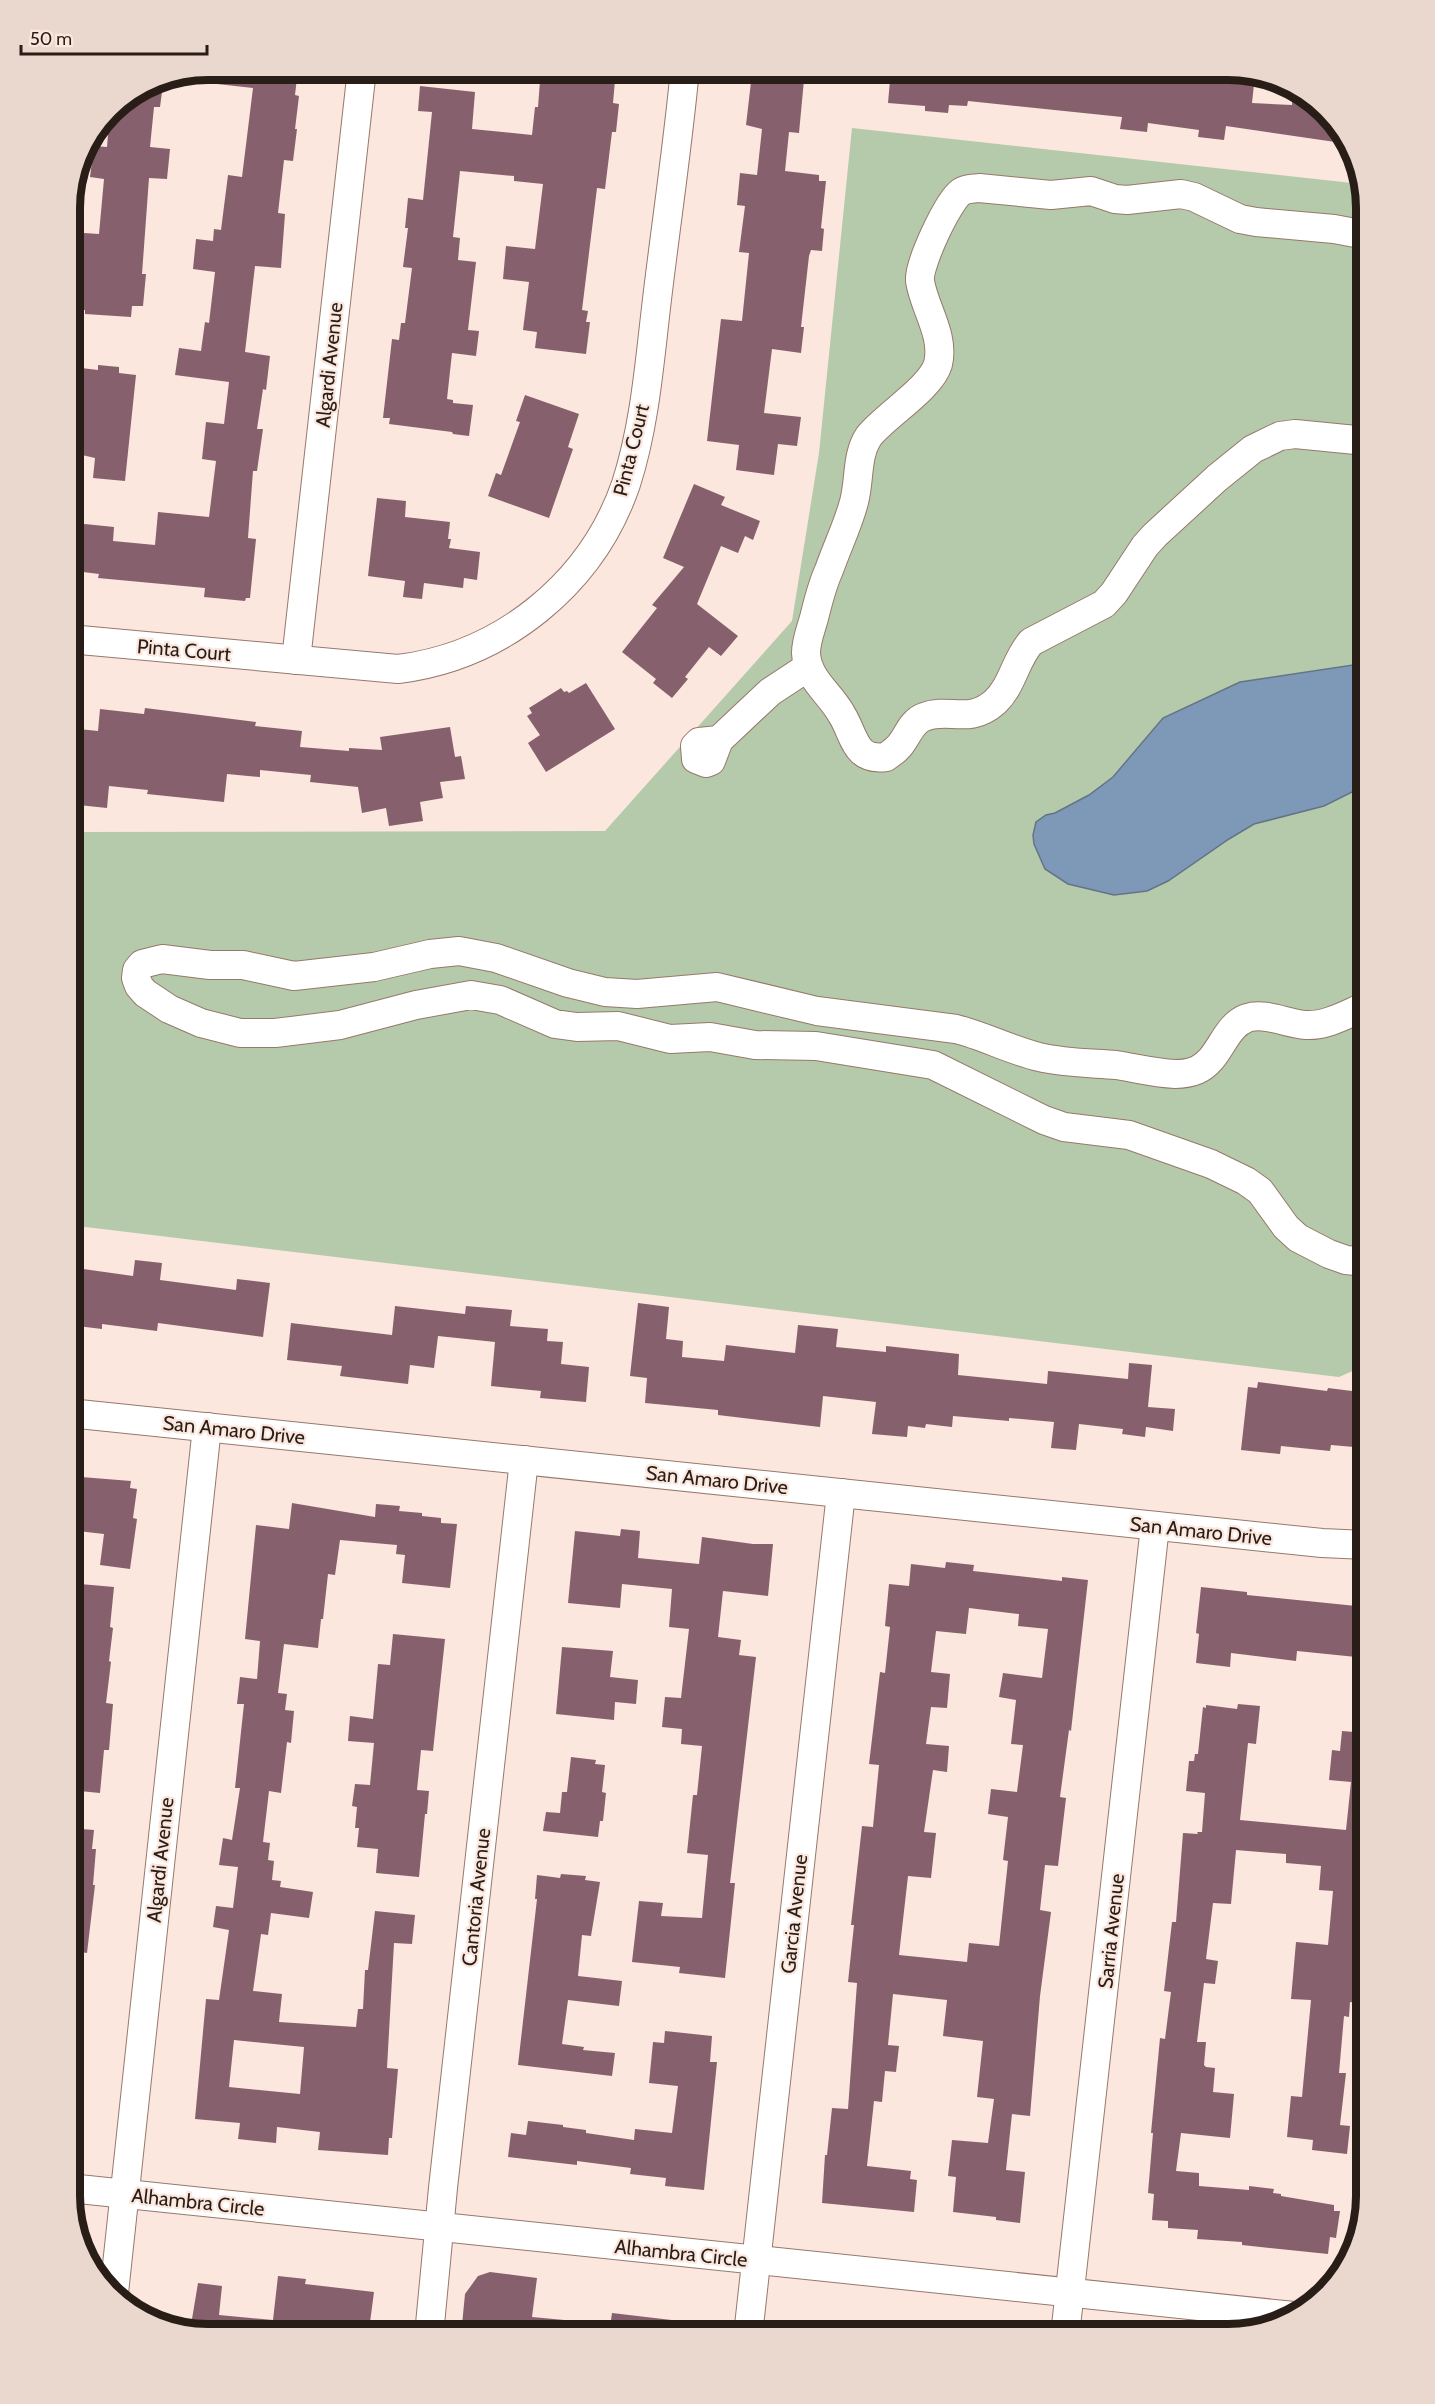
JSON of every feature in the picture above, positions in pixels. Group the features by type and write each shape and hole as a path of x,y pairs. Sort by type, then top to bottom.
{"street":[{"name":"Algardi Avenue","path":"296,660 361,80"},
{"name":"Pinta Court","path":"80,640 398,669 426,665 455,656 503,634 546,605 594,549 617,507 626,483 640,426 684,80"},
{"path":"1355,233 1240,219 1194,197 1181,194 1127,200 1115,199 1091,191 1051,195 979,188 961,192 947,212 919,272 920,283 935,326 938,347 937,366 922,387 878,426 862,448 854,505 828,572 808,640 806,654 808,667 843,715 861,752 868,757 886,757 902,743 916,722 924,717 973,714 993,703 1010,683 1023,651 1031,642 1104,603 1114,593 1145,546 1155,535 1217,478 1253,449 1280,436 1295,434 1355,440"},
{"path":"719,740 763,698 808,667"},
{"path":"1355,1010 1318,1024 1304,1025 1270,1018 1246,1018 1235,1026 1208,1063 1192,1072 1174,1074 1114,1065 1055,1060 1019,1051 973,1033 956,1029 817,1011 717,987 637,994 605,992 568,983 496,958 459,951 430,954 374,967 294,976 243,965 210,964 162,958 142,964 137,970 136,978 145,993 169,1009 201,1023 240,1033 275,1033 340,1025 416,1005 471,995 500,1000 555,1024 577,1027 618,1026 670,1039 710,1037 755,1045 816,1046 933,1065 1044,1120 1064,1127 1129,1135 1231,1173 1260,1191 1286,1227 1298,1238 1329,1254 1355,1261"},
{"name":"San Amaro Drive","path":"80,1414 1155,1526 1355,1544"},
{"name":"Algardi Avenue","path":"115,2285 207,1427"},
{"name":"Cantoria Avenue","path":"430,2324 524,1460"},
{"name":"Garcia Avenue","path":"749,2324 841,1493"},
{"name":"Sarria Avenue","path":"1066,2324 1155,1526"},
{"name":"Alhambra Circle","path":"80,2189 1278,2314"}],"green space":[{"path":"852,128 1353,183 1355,207 1355,1370 1339,1377 80,1226 80,832 605,831 792,621 819,453"}],"water":[{"path":"1355,665 1355,790 1324,806 1254,824 1168,881 1147,891 1114,895 1068,884 1045,869 1034,844 1033,835 1036,822 1089,795 1113,777 1163,718 1240,682"}],"building":[{"path":"207,80 297,80 295,95 299,96 293,161 284,160 278,213 285,214 281,268 255,266 245,352 270,356 266,390 263,389 257,429 263,429 257,471 253,471 248,538 256,539 250,598 246,598 245,601 204,597 205,588 98,578 99,574 80,572 80,524 114,527 113,541 155,545 158,512 209,517 216,461 202,459 206,422 224,424 229,382 175,375 179,348 201,351 205,322 209,323 215,272 193,269 196,239 213,241 214,229 221,230 228,175 242,177 253,88 199,82"},
{"path":"615,80 613,103 619,104 616,132 612,132 605,189 597,188 582,310 588,311 586,322 590,322 586,354 535,348 537,332 523,330 529,282 503,279 506,246 535,249 543,184 514,181 514,176 460,171 453,237 460,238 458,260 476,262 468,330 479,331 476,356 452,353 447,399 453,400 453,403 473,405 469,436 389,424 390,418 383,418 392,339 399,340 401,323 405,323 412,268 403,267 408,228 405,228 408,198 423,200 432,112 418,111 420,86 475,92 472,129 532,135 535,107 538,107 540,81"},
{"path":"756,80 804,80 799,133 789,132 785,171 819,175 819,181 826,181 821,228 824,229 822,251 811,250 809,256 801,327 804,327 801,353 772,349 764,413 801,417 797,446 778,444 774,475 736,470 739,445 707,441 721,319 742,321 749,253 739,252 745,206 737,205 740,173 757,175 762,129 746,125 751,82 756,83"},
{"path":"890,80 1236,80 1254,82 1252,103 1292,105 1292,98 1299,101 1324,123 1337,142 1226,126 1224,140 1198,137 1199,130 1148,123 1147,132 1120,129 1122,117 968,101 967,106 949,105 948,113 925,111 925,106 888,103"},
{"path":"163,88 160,107 154,107 150,147 170,149 167,179 149,178 142,274 146,274 143,306 132,306 131,317 85,314 85,310 80,310 84,233 99,234 104,179 90,177 94,149 95,146 107,147 109,126 111,123 136,101"},
{"path":"98,365 119,367 119,373 136,375 125,481 93,478 95,458 80,455 80,368 98,370"},
{"path":"525,395 579,414 568,447 573,449 549,518 488,496 496,473 501,475 520,422 516,421"},
{"path":"694,484 725,497 721,505 760,521 753,540 745,536 738,553 721,546 697,604 738,636 721,656 709,647 685,677 688,679 672,698 653,683 656,679 622,652 657,608 652,605 684,567 663,558"},
{"path":"377,498 406,501 405,517 450,522 449,548 480,552 477,580 464,578 463,588 424,583 422,599 403,597 405,581 368,576"},
{"path":"586,683 615,729 546,772 528,743 540,735 527,716 532,713 529,708 561,688 564,692 569,693"},
{"path":"145,708 256,722 255,726 302,731 300,747 349,751 349,748 382,750 380,737 450,727 455,757 461,756 465,779 440,782 443,798 420,802 423,821 389,826 386,808 362,813 358,787 310,782 311,775 260,770 260,777 227,774 224,802 147,794 148,790 109,786 107,808 80,805 80,729 98,731 100,709 144,714"},
{"path":"135,1260 162,1263 160,1280 236,1290 237,1279 270,1283 263,1337 158,1323 157,1331 102,1324 102,1329 80,1326 80,1269 133,1276"},
{"path":"638,1303 669,1307 666,1339 683,1341 682,1357 724,1361 726,1345 795,1353 798,1325 838,1329 836,1347 886,1352 886,1346 959,1354 958,1375 1047,1384 1048,1371 1128,1379 1129,1363 1152,1365 1148,1407 1175,1409 1173,1431 1146,1427 1145,1437 1122,1434 1123,1429 1079,1424 1076,1450 1051,1448 1054,1422 1009,1418 1009,1421 953,1416 952,1427 926,1424 925,1428 908,1426 907,1437 872,1434 876,1402 823,1396 820,1427 718,1415 718,1410 645,1403 647,1378 630,1376"},
{"path":"395,1306 465,1314 466,1306 512,1310 510,1326 548,1329 547,1341 563,1342 561,1364 589,1367 586,1402 540,1398 541,1391 491,1386 495,1342 438,1336 434,1368 410,1365 408,1384 340,1376 342,1366 287,1360 291,1323 392,1335"},
{"path":"1258,1382 1327,1391 1328,1388 1355,1391 1354,1447 1331,1445 1330,1451 1281,1446 1280,1454 1241,1450 1248,1387 1257,1388"},
{"path":"80,1477 131,1481 130,1488 137,1489 133,1518 137,1519 130,1569 100,1565 104,1534 80,1531"},
{"path":"292,1503 375,1517 376,1504 400,1506 399,1511 422,1513 422,1516 441,1518 441,1523 457,1524 450,1588 402,1583 405,1555 396,1554 397,1545 340,1540 335,1575 328,1574 318,1648 284,1644 278,1693 287,1694 285,1710 294,1711 291,1743 287,1742 281,1793 269,1791 263,1842 270,1843 268,1860 274,1861 272,1880 281,1881 280,1887 313,1892 309,1918 271,1913 268,1935 261,1934 253,1991 282,1994 279,2022 356,2027 358,2009 363,2009 365,1970 368,1970 375,1911 415,1915 412,1944 394,1943 387,2068 398,2069 392,2138 389,2138 388,2155 318,2150 320,2132 277,2127 276,2143 238,2139 240,2123 195,2119 206,1999 219,2000 229,1930 213,1927 216,1906 233,1908 238,1867 219,1865 223,1838 232,1840 240,1788 235,1788 244,1704 237,1704 240,1677 257,1679 260,1641 245,1639 256,1525 289,1529","holes":["234,2040 304,2047 300,2094 229,2087"]},
{"path":"621,1529 640,1531 638,1558 699,1564 702,1537 753,1544 773,1544 768,1596 723,1591 718,1637 741,1640 739,1655 756,1657 730,1883 735,1883 725,1978 679,1973 680,1967 632,1962 639,1901 663,1903 661,1916 702,1918 708,1855 687,1853 693,1795 697,1795 702,1746 681,1744 682,1729 662,1727 665,1697 681,1698 689,1629 669,1627 672,1589 622,1584 620,1608 568,1603 575,1531 620,1536"},
{"path":"946,1562 974,1565 973,1571 1062,1581 1062,1577 1088,1580 1071,1731 1069,1730 1060,1797 1066,1798 1058,1866 1045,1865 1040,1910 1051,1912 1040,1996 1030,2116 1012,2114 1006,2170 1025,2172 1020,2223 996,2220 996,2217 953,2212 956,2177 948,2176 952,2140 988,2143 994,2099 977,2097 983,2041 943,2036 947,2000 893,1994 888,2045 899,2046 896,2072 885,2071 882,2102 874,2101 867,2166 911,2171 910,2179 917,2180 914,2212 822,2203 825,2155 827,2155 832,2108 848,2109 857,1983 848,1982 854,1925 851,1925 862,1826 873,1827 879,1765 869,1764 880,1672 885,1673 890,1627 885,1626 889,1584 909,1586 911,1564 945,1568","holes":["969,1608 1019,1614 1018,1626 1048,1629 1042,1678 1003,1673 999,1697 1016,1700 1011,1744 1023,1745 1017,1792 991,1789 988,1814 1008,1817 1003,1860 1008,1861 999,1946 969,1943 967,1962 899,1955 908,1876 931,1878 936,1833 924,1832 933,1770 947,1772 949,1746 926,1744 931,1707 947,1708 950,1674 931,1672 936,1631 966,1634"]},
{"path":"80,1584 114,1587 110,1627 113,1628 109,1661 111,1662 106,1703 113,1704 109,1750 104,1750 100,1793 80,1791 82,1646 80,1646"},
{"path":"1201,1587 1247,1592 1247,1595 1355,1606 1355,1657 1297,1651 1296,1661 1231,1653 1230,1667 1196,1663 1199,1634 1196,1633"},
{"path":"393,1634 445,1639 433,1751 421,1750 417,1790 429,1791 419,1877 376,1873 378,1849 357,1847 359,1828 355,1828 357,1807 352,1806 355,1784 370,1785 374,1743 348,1741 350,1716 373,1719 378,1664 390,1665"},
{"path":"562,1647 613,1651 610,1677 638,1680 636,1704 615,1702 614,1720 556,1714"},
{"path":"1238,1704 1260,1706 1256,1744 1248,1743 1240,1820 1346,1830 1351,1782 1329,1780 1332,1750 1340,1751 1342,1731 1355,1732 1355,2003 1350,2002 1349,2017 1344,2016 1339,2073 1346,2073 1340,2125 1350,2126 1347,2154 1312,2150 1313,2140 1287,2137 1291,2096 1302,2097 1311,2000 1291,1999 1296,1942 1328,1945 1333,1891 1319,1890 1321,1866 1286,1863 1286,1854 1236,1850 1231,1904 1213,1903 1206,1959 1218,1961 1215,1984 1204,1983 1197,2042 1206,2042 1204,2065 1215,2068 1213,2092 1234,2094 1230,2138 1181,2133 1176,2171 1199,2173 1199,2186 1249,2190 1249,2186 1274,2189 1273,2193 1281,2194 1281,2196 1334,2205 1334,2211 1340,2211 1336,2238 1330,2237 1328,2254 1242,2245 1242,2242 1197,2239 1198,2230 1168,2228 1168,2221 1152,2220 1154,2194 1148,2193 1153,2133 1151,2133 1160,2038 1165,2039 1171,1992 1164,1991 1172,1922 1176,1922 1183,1833 1202,1832 1205,1793 1186,1791 1189,1761 1194,1761 1195,1754 1198,1754 1203,1707 1206,1708 1206,1705 1237,1709"},
{"path":"571,1757 596,1760 595,1764 605,1765 602,1792 606,1793 603,1821 600,1821 598,1837 543,1831 546,1812 560,1813 562,1792 567,1792"},
{"path":"80,1829 94,1830 92,1849 96,1849 93,1885 95,1885 87,1953 80,1952"},
{"path":"561,1874 586,1876 585,1880 600,1882 591,1936 582,1935 578,1976 622,1981 619,2006 568,2000 562,2044 584,2047 583,2050 615,2053 612,2076 518,2065 537,1899 535,1899 537,1875 560,1878"},
{"path":"665,2031 712,2036 710,2062 717,2062 704,2190 665,2186 666,2178 630,2174 631,2168 577,2161 577,2165 508,2157 511,2133 526,2135 528,2121 563,2125 563,2127 586,2130 586,2133 634,2140 635,2129 672,2133 678,2086 649,2083 653,2042 664,2043"},
{"path":"490,2272 537,2278 532,2317 575,2321 575,2324 462,2324 465,2294 478,2276"},
{"path":"278,2276 306,2279 305,2284 374,2292 370,2324 199,2324 193,2323 194,2319 192,2319 198,2283 222,2286 219,2315 273,2320"},
{"path":"612,2313 680,2321 680,2324 610,2324"}]}
